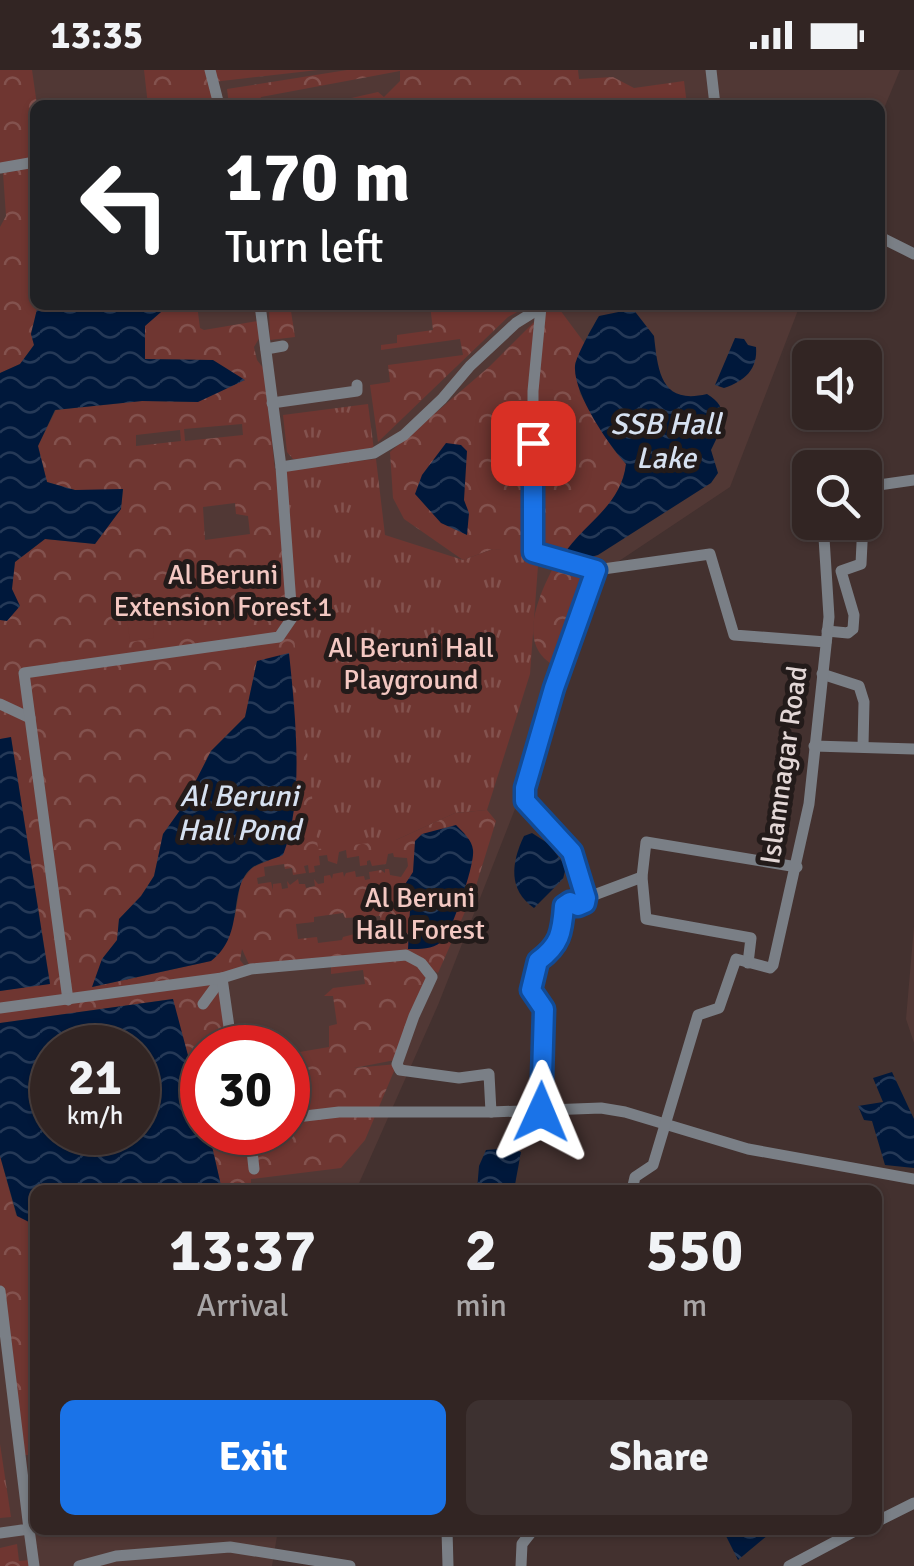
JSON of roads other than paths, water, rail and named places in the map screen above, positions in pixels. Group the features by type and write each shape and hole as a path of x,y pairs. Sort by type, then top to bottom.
{"street":[{"path":"210,70 218,100"},
{"path":"711,70 714,100"},
{"path":"0,168 30,163"},
{"path":"885,240 914,254"},
{"path":"68,1000 24,672 279,637 292,618 282,466 261,310"},
{"path":"282,466 374,453 384,448 404,435 516,323 537,310"},
{"path":"543,310 533,392 533,552 596,570 710,554 734,634 827,637 853,629 854,616 841,572 860,564 862,540"},
{"path":"266,350 283,346"},
{"path":"272,403 357,391 356,384"},
{"path":"882,487 914,480"},
{"name":"Islamnagar Road","path":"633,1185 635,1177 653,1165 698,1015 719,1008 736,959 770,968 773,965 809,804 827,637 823,540"},
{"path":"541,1112 544,1009 531,990 538,961 556,948 564,906 570,902 578,906 586,898 572,852 525,801 525,788 554,688 596,570"},
{"path":"822,674 859,686 864,702 862,746"},
{"path":"0,704 30,718"},
{"path":"814,746 914,749"},
{"path":"586,898 645,876 646,842 797,867"},
{"path":"642,877 646,919 751,938 748,963"},
{"path":"0,1008 222,978 251,969 406,955 421,962 432,977 414,1016 398,1064 400,1070 458,1078 489,1074 492,1112"},
{"path":"203,1004 222,978"},
{"path":"222,978 229,1025"},
{"path":"310,1115 600,1108 667,1123 748,1149 914,1179"},
{"path":"252,1155 254,1169"},
{"path":"0,1291 6,1383 34,1566"},
{"path":"882,1519 914,1503"},
{"path":"0,1533 29,1529"},
{"path":"447,1535 448,1566"},
{"path":"521,1566 522,1544 529,1535"},
{"path":"789,1566 848,1535"},
{"path":"79,1566 116,1556 230,1546 350,1566"}],"water":[{"path":"37,310 163,310 145,326 145,359 213,360 245,380 198,402 142,401 55,410 38,446 47,482 75,490 123,489 121,509 95,544 45,539 15,562 12,589 20,606 7,621 0,620 0,373 20,364 34,345 31,334"},
{"name":"SSB Hall Lake","path":"634,310 654,336 660,373 671,390 680,395 707,394 720,406 723,419 711,450 718,473 711,483 598,555 584,559 562,557 617,492 626,464 601,431 576,377 576,361 599,316"},
{"name":"SSB Hall Lake","path":"735,338 756,347 755,362 744,378 724,388 715,385"},
{"path":"446,443 461,445 467,451 467,535 441,523 415,494 422,475"},
{"name":"Al Beruni Hall Pond","path":"289,653 296,782 290,833 283,855 256,865 245,876 229,938 211,961 92,987 102,959 117,940 119,919 154,876 163,834 183,806 211,751 245,717 257,661"},
{"path":"11,737 50,984 0,991 0,739"},
{"path":"456,825 473,850 458,910 440,943 408,949 410,910 402,889 413,872 415,841 422,834"},
{"path":"532,833 549,844 566,867 563,879 534,908 520,893 514,875 524,836"},
{"path":"173,999 180,1025 180,1155 214,1155 221,1185 30,1185 30,1222 17,1216 0,1156 0,1023"},
{"path":"892,1072 914,1119 914,1168 885,1165 872,1121 864,1120 858,1106 883,1102 873,1078"},
{"path":"510,1148 521,1152 515,1185 477,1185 486,1150"},
{"path":"726,1535 768,1535 738,1560"}],"park label":[{"name":"Al Beruni Extension Forest 1","path":"223,591"},
{"name":"Al Beruni Hall Playground","path":"411,664"},
{"name":"Al Beruni Hall Forest","path":"420,914"}]}
